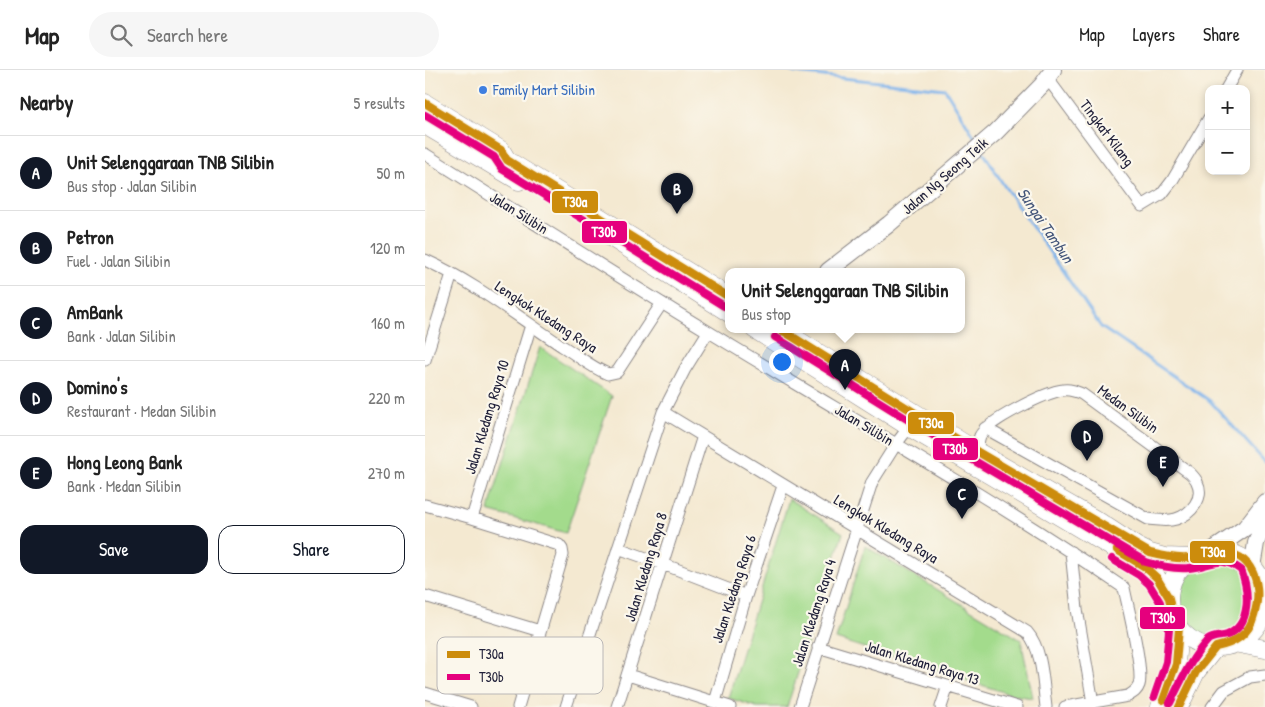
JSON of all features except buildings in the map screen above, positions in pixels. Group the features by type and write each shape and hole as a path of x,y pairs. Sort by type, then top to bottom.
{"main road":[{"name":"Jalan Ng Seong Teik","path":"832,268 889,224 996,132 1051,74"},
{"path":"425,103 501,150 507,160"},
{"path":"425,114 499,158 507,160 725,295"},
{"name":"Jalan Silibin","path":"425,125 544,195 725,310"},
{"path":"769,333 769,336 779,336"},
{"name":"Jalan Silibin","path":"779,336 792,334 898,403 975,441 1150,552 1163,557 1193,558"},
{"name":"Jalan Silibin","path":"779,336 909,427 1145,567 1157,578 1169,598"},
{"path":"898,403 908,414 909,427"},
{"path":"909,427 915,423 925,424 951,441 975,441 980,462 985,472"},
{"path":"1264,510 1245,528 1210,552 1193,558 1184,565 1176,575 1171,586 1169,598 1172,614 1179,628 1195,641 1215,646 1234,644 1265,649"},
{"path":"1253,567 1256,543 1264,510"},
{"path":"1210,552 1221,552 1236,556 1253,567 1262,583 1265,601 1262,615 1255,628 1234,644"},
{"path":"1159,707 1176,664 1179,628"},
{"path":"1179,707 1195,672 1215,646"}],"street":[{"path":"1228,85 1237,70"},
{"name":"Tingkat Kilang","path":"1051,74 1142,206 1162,194 1172,181 1205,125"},
{"name":"Jalan Silibin","path":"425,154 708,332 896,444 1071,552 1124,588 1140,671 1139,687 1128,696 1065,707"},
{"name":"Lengkok Kledang Raya","path":"425,260 493,299 531,326 608,374 617,372 662,303"},
{"path":"425,360 452,274"},
{"name":"Jalan Kledang Raya 10","path":"472,518 531,326"},
{"path":"588,637 663,412 708,332"},
{"name":"Medan Silibin","path":"1073,390 1190,473 1197,481 1200,490 1198,501 1190,511 1177,518 1162,521 1148,519 975,441 997,420 1052,392 1073,390"},
{"name":"Lengkok Kledang Raya","path":"663,412 1027,632 1037,648 1046,707"},
{"name":"Jalan Kledang Raya 4","path":"800,707 872,482 909,427"},
{"name":"Jalan Kledang Raya 8","path":"617,707 703,436"},
{"name":"Jalan Kledang Raya 6","path":"715,702 746,596 783,486"},
{"path":"425,505 559,545 563,555 538,637"},
{"path":"618,548 746,596"},
{"path":"1071,552 1077,609 1093,703"},
{"path":"425,596 540,631"},
{"name":"Jalan Kledang Raya 13","path":"818,647 1017,707"},
{"path":"628,675 730,707"},
{"path":"1212,707 1224,690 1250,677 1265,675"},
{"path":"941,707 948,686"},
{"path":"425,693 449,704 471,707"},
{"path":"518,707 522,694"},
{"path":"565,707 569,694"}],"green space":[{"path":"540,347 612,396 566,533 488,511"},
{"path":"789,499 843,533 787,707 757,707 728,698"},
{"path":"865,546 1021,640 1033,698 1013,695 836,639"},
{"path":"1220,562 1236,565 1249,574 1258,587 1261,603 1258,619 1249,632 1236,641 1220,644 1204,641 1191,632 1182,619 1179,603 1182,587 1191,574 1204,565"}],"waterway":[{"name":"Sungai Tambun","path":"787,70 796,73 945,89 977,141"},
{"name":"Sungai Tambun","path":"982,150 1003,184 1101,327 1210,401 1265,462"}],"transit line":[{"name":"T30a","path":"425,103 501,150 507,160 725,295"},
{"name":"T30b","path":"425,115 494,157 502,169 724,306"},
{"name":"T30a","path":"786,333 978,452 1150,553 1183,558 1217,552 1230,553 1240,557 1253,572 1256,582 1257,604 1252,622 1240,637 1216,647 1196,672 1179,707"},
{"name":"T30b","path":"775,337 973,460 1146,562 1167,567 1183,568 1215,562 1227,562 1241,570 1247,597 1245,615 1241,623 1227,635 1208,640 1191,662 1170,703"},
{"name":"T30a","path":"1117,550 1145,567 1157,578 1169,598 1172,614 1179,628 1176,664 1163,700"},
{"name":"T30b","path":"1112,559 1139,575 1149,584 1160,602 1162,617 1169,630 1166,662 1154,697"}],"place":[{"name":"Family Mart Silibin","path":"483,90"},
{"name":"Petron","path":"677,214"},
{"name":"Unit Selenggaraan TNB Silibin","path":"845,390"},
{"name":"Domino's","path":"1087,461"},
{"name":"Hong Leong Bank","path":"1163,487"},
{"name":"AmBank","path":"962,519"}]}
